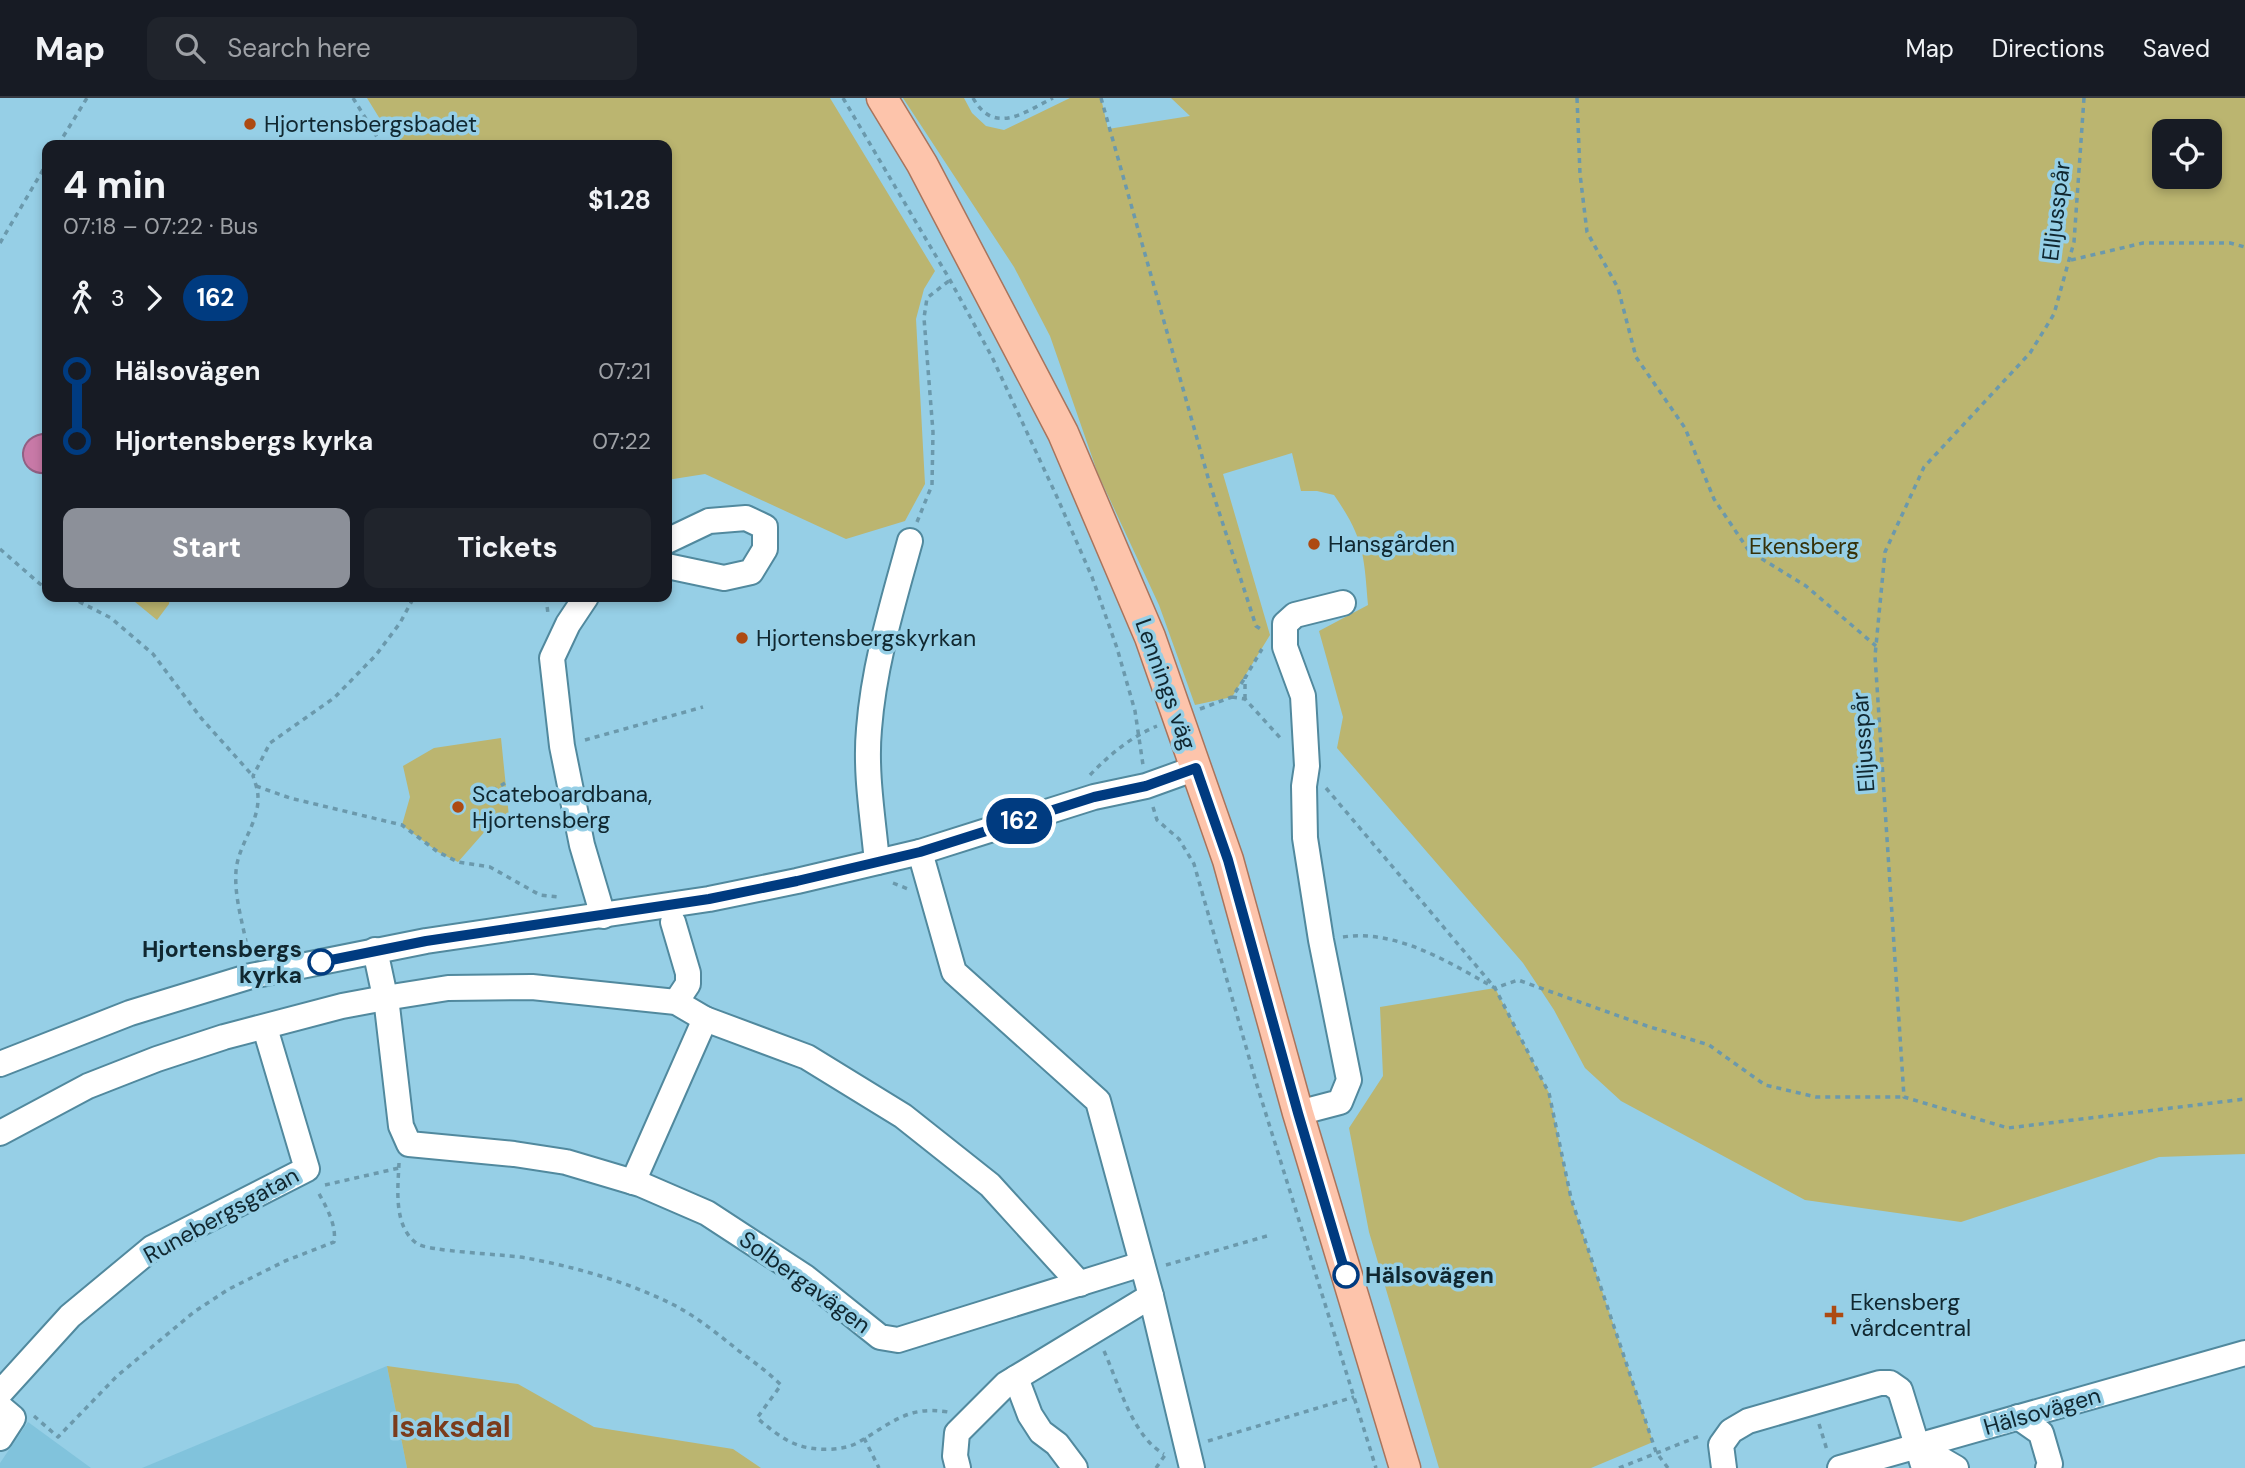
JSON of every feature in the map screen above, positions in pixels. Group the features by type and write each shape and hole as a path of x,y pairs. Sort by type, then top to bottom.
{"main road":[{"name":"Lennings väg","path":"882,98 922,164 1063,433 1150,637 1228,860 1298,1113 1405,1468"}],"street":[{"path":"672,539 709,521 746,518 765,527 765,549 751,572 724,578 672,567"},
{"path":"882,872 870,802 868,731 876,672 909,541"},
{"path":"583,602 568,624 552,658 562,746 582,845 601,909"},
{"path":"1298,1113 1339,1102 1349,1080 1321,940 1306,838 1304,786 1307,766 1303,696 1285,647 1285,624 1295,615 1343,603"},
{"path":"0,1064 130,1013 251,976 375,950 601,909 709,899 882,872 920,852 1094,797 1146,786 1196,768"},
{"path":"920,852 954,972 1098,1101 1151,1296 1181,1457"},
{"path":"673,922 688,973 688,984 676,1002"},
{"path":"375,950 385,998 401,1126"},
{"path":"0,1133 88,1086 157,1059 342,1006 448,988 532,987 676,1002 705,1019 807,1058 903,1116 990,1185 1080,1284"},
{"path":"633,1182 705,1019"},
{"name":"Runebergsgatan","path":"1,1396 71,1316 152,1248 307,1169 265,1028"},
{"name":"Solbergavägen","path":"401,1126 409,1144 566,1162 633,1182 707,1213 805,1277 880,1337 898,1340 1080,1284 1143,1268"},
{"path":"958,1468 955,1456 957,1433 1006,1384 1151,1296"},
{"name":"Hälsovägen","path":"1833,1459 1921,1457 2018,1417 2245,1353"},
{"path":"1016,1378 1030,1415 1041,1432 1057,1444 1075,1468"},
{"path":"1724,1468 1721,1445 1731,1431 1748,1421 1880,1383 1890,1383 1900,1390 1921,1457 1956,1468"},
{"path":"0,1438 13,1418 1,1396"},
{"path":"2018,1417 2041,1433 2050,1464 2048,1468"}],"path":[{"path":"61,140 87,98"},
{"path":"353,98 379,140"},
{"path":"973,98 990,117 1008,120 1053,98"},
{"path":"1101,98 1209,481 1256,626 1270,635"},
{"path":"1577,98 1580,174 1587,232 1618,288 1636,357 1685,428 1714,499 1749,551 1806,586 1877,646"},
{"name":"Elljusspår","path":"1904,1097 1875,656 1885,552 1924,467 2031,353 2054,314 2074,242 2084,98"},
{"path":"0,243 42,172"},
{"path":"2070,260 2143,243 2230,243 2245,247"},
{"path":"909,541 932,485 933,432 923,318 927,298 950,280"},
{"path":"0,550 42,585"},
{"path":"80,602 111,618 153,654 201,718 253,775 259,798 252,824 241,848 236,871 238,901 250,962"},
{"path":"253,775 270,743 334,698 376,655 400,623 411,602"},
{"path":"1245,699 1245,678 1264,646"},
{"path":"1232,697 1245,699 1307,766 1495,988 1549,1093 1571,1198 1656,1452 1668,1468"},
{"path":"562,746 703,707"},
{"path":"1085,780 1105,759 1138,734"},
{"path":"484,796 505,783"},
{"path":"256,786 290,798 402,825 438,852 458,862 490,867 540,895 601,909"},
{"path":"882,872 917,893 931,890"},
{"path":"1321,940 1363,934 1429,951 1495,988 1518,980 1709,1045 1765,1085 1816,1097 1904,1097 2008,1128 2245,1099"},
{"path":"401,1126 397,1195 406,1233 417,1245 430,1249 526,1257 624,1284 675,1306 719,1335 769,1373 780,1385 757,1418 799,1446 829,1449 855,1445 886,1423 910,1412 943,1411 971,1417"},
{"path":"1,1396 58,1437 117,1376 194,1312 229,1289 285,1261 334,1242 332,1221 316,1186 399,1168"},
{"path":"1143,1268 1267,1236"},
{"path":"1095,1330 1139,1431 1152,1447 1181,1457"},
{"path":"1156,1468 1354,1397"},
{"path":"1813,1402 1833,1459"},
{"path":"1619,1468 1709,1432"},
{"path":"864,1438 879,1468"}],"shaded area":[{"path":"42,434 42,472 30,469 23,456 27,443"},
{"path":"387,1366 407,1468 142,1468"},
{"path":"28,1422 91,1468 0,1468 0,1463"}],"green space":[{"path":"367,98 830,98 935,271 924,289 916,319 925,484 905,521 846,539 705,474 672,479 672,140 393,140"},
{"name":"Ekensberg","path":"903,98 964,98 972,113 986,126 1004,130 1070,98 1101,98 1108,129 1190,116 1171,98 2245,98 2245,1154 2159,1157 1961,1222 1805,1200 1621,1101 1585,1068 1554,1010 1523,963 1337,748 1343,717 1319,631 1368,605 1361,547 1351,523 1334,495 1301,491 1292,453 1223,474 1270,635 1232,697 1195,705 1159,605 1098,474 1050,336 1014,267"},
{"path":"135,602 169,602 157,620"},
{"name":"Scateboardbana, Hjortensberg","path":"501,738 509,817 487,829 458,862 438,852 402,825 410,797 403,766 434,748"},
{"path":"1495,988 1549,1093 1571,1199 1653,1442 1591,1468 1439,1468 1369,1232 1349,1128 1383,1076 1380,1007"},
{"path":"387,1366 518,1384 594,1427 733,1449 761,1468 407,1468"}],"bus line":[{"name":"162","path":"321,962 426,941 709,899 797,881 920,852 1094,797 1146,786 1196,768 1228,860 1346,1275"}],"place":[{"name":"Hjortensbergsbadet","path":"250,124"},
{"name":"Hansgården","path":"1314,544"},
{"name":"Hjortensbergskyrkan","path":"742,638"},
{"name":"Scateboardbana, Hjortensberg","path":"458,807"},
{"name":"Hjortensbergs kyrka","path":"321,962"},
{"name":"Hälsovägen","path":"1346,1275"},
{"name":"Ekensberg vårdcentral","path":"1834,1315"}],"district":[{"name":"Isaksdal","path":"451,1427"}]}
